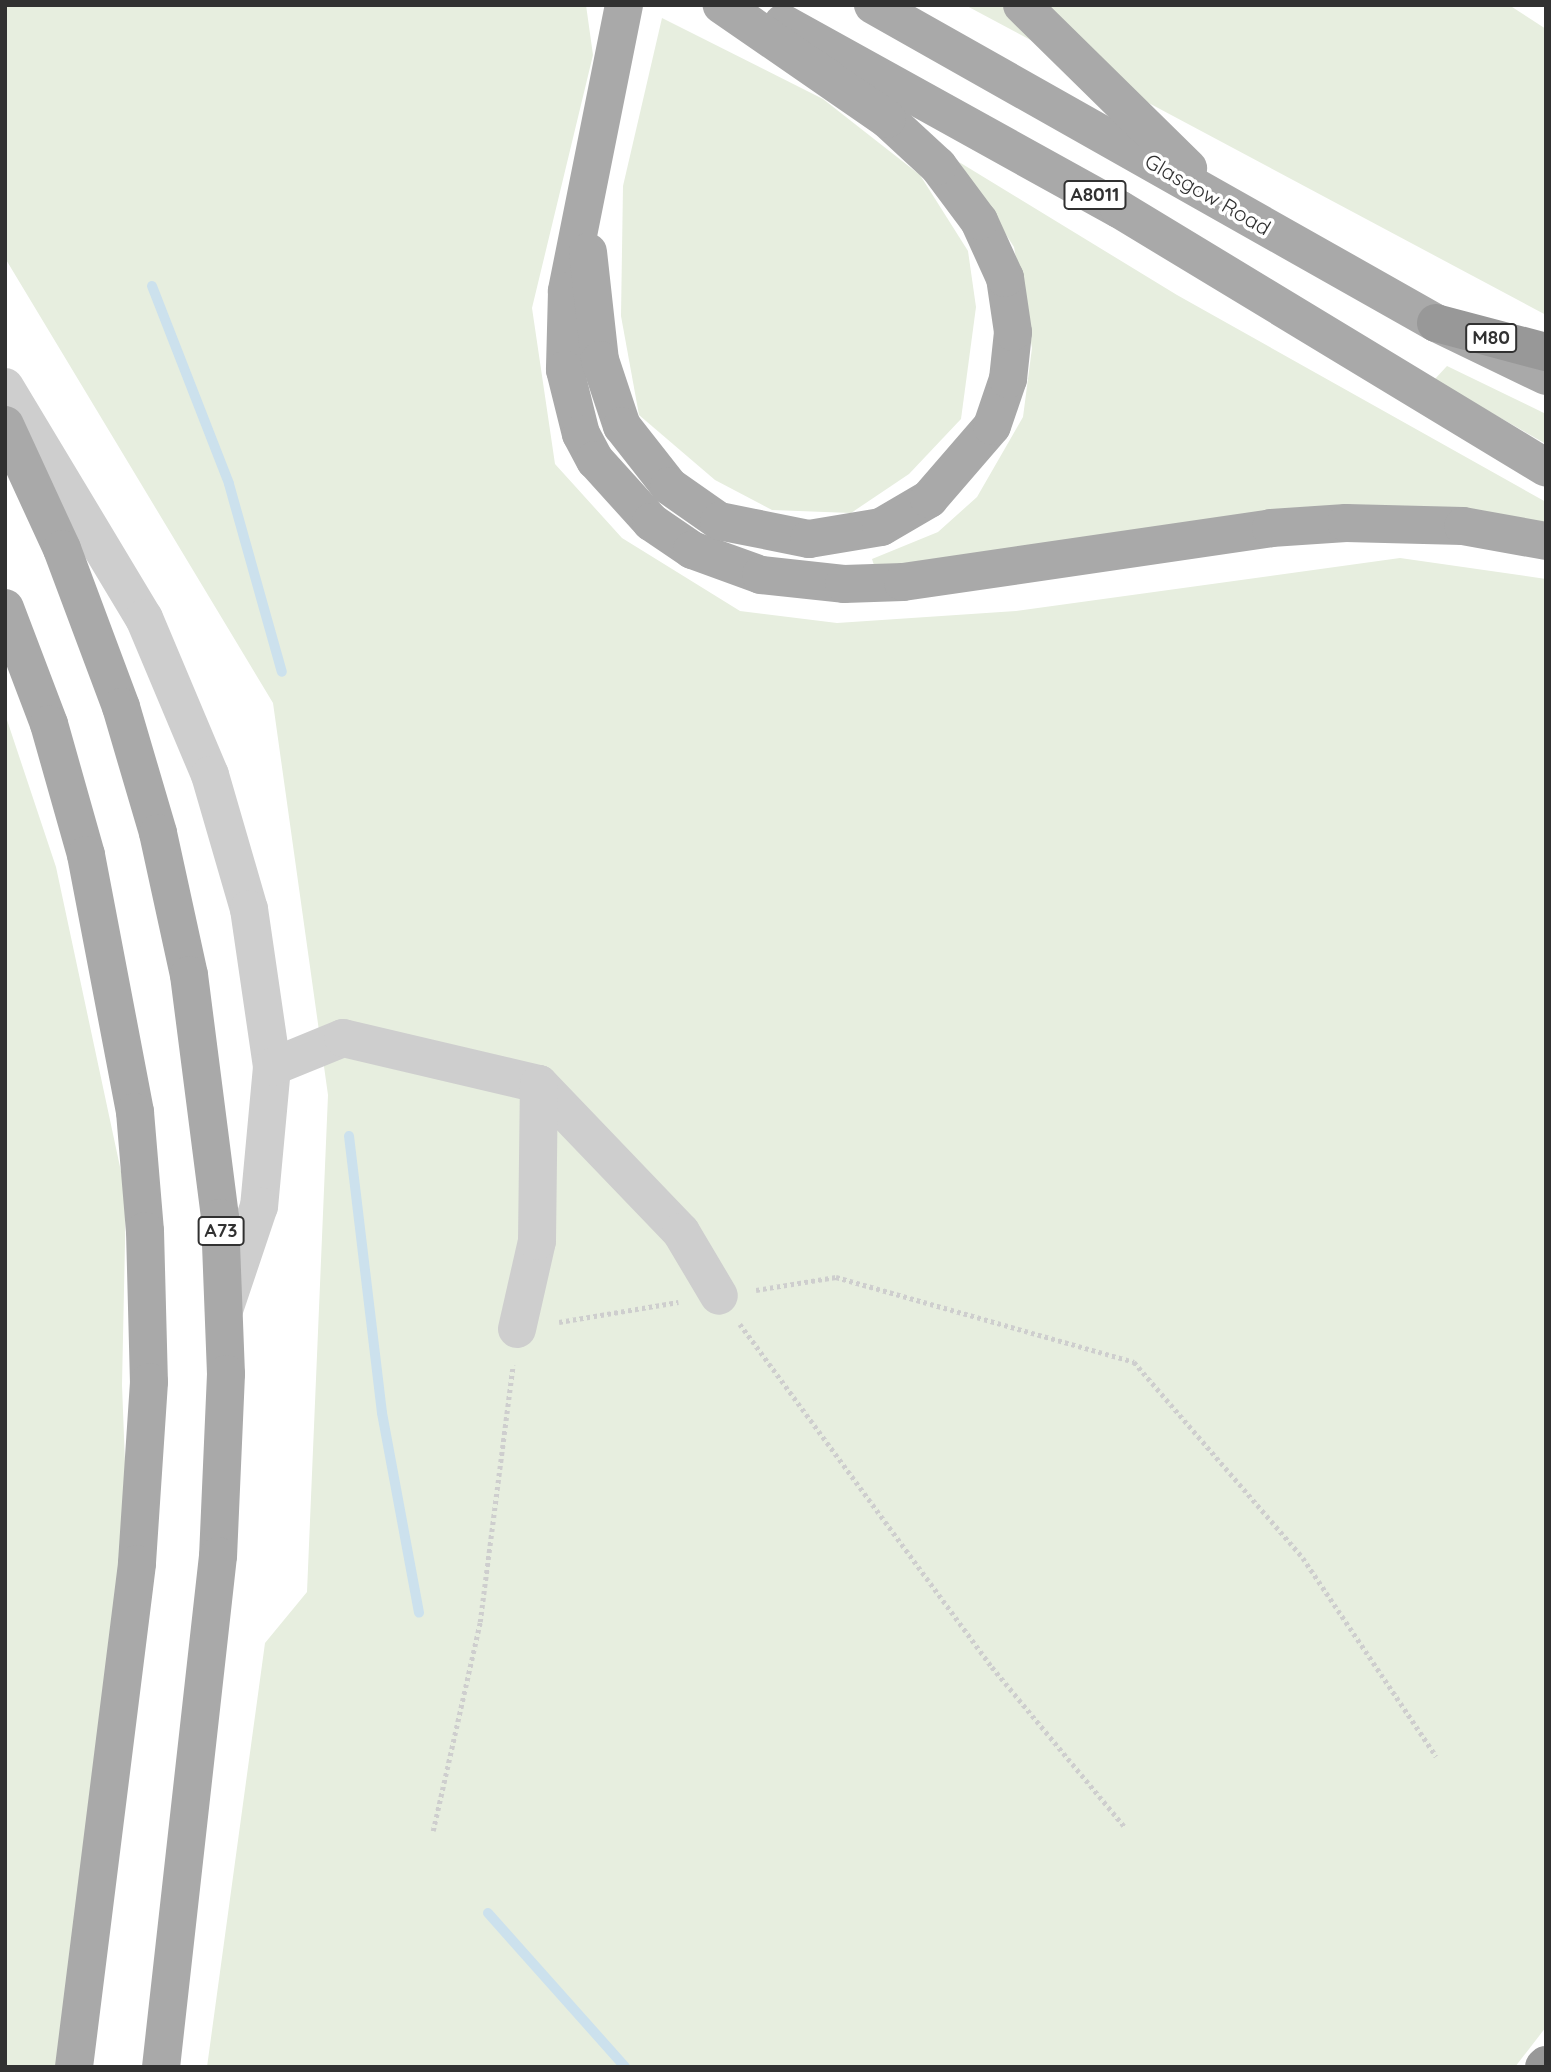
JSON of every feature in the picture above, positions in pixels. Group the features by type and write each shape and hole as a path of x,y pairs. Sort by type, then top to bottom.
{"highway":[{"name":"M80","path":"1436,323 1546,352"}],"main road":[{"path":"624,5 562,335 581,435 616,489 651,522 727,565 802,583 903,582 1271,528 1346,523 1463,526 1546,541"},
{"path":"585,222 600,360 622,426 669,486 719,522 809,539 881,527 929,499 992,426 1008,379 1013,332 1005,278 979,220 938,166 887,118 722,5"},
{"name":"A8011","path":"747,5 1107,202 1546,468"},
{"name":"Glasgow Road","path":"873,5 1436,323 1546,376"},
{"path":"1022,5 1224,204"},
{"name":"A73","path":"5,425 62,549 121,707 158,833 208,1101 222,1313 218,1556 161,2067"},
{"path":"5,608 49,724 89,868 135,1112 145,1231 149,1382 137,1564 74,2067"}],"lane":[{"path":"5,387 144,618 210,775 249,909 272,1067 259,1206 222,1313"},
{"path":"272,1067 343,1038 539,1084 681,1232 719,1296"},
{"path":"517,1329 537,1241 539,1084"}],"path":[{"path":"433,1831 480,1622 517,1329 836,1277 1134,1362 1303,1558 1436,1756"},
{"path":"719,1296 992,1667 1125,1827"}],"green space":[{"path":"586,5 593,55 532,308 555,464 622,538 740,611 837,623 1016,611 1400,558 1546,579 1546,2027 1515,2067 207,2067 265,1643 307,1592 328,1095 273,703 5,258 5,6"},
{"path":"965,5 1509,5 1546,29 1546,315"},
{"path":"662,18 823,99 920,175 968,251 976,307 961,419 909,474 851,513 772,510 715,480 639,415 621,316 623,186"},
{"path":"959,162 1177,295 1546,502 1546,530 1481,518 877,575 872,559 938,532 977,497 1023,417 1032,348 1014,247"},
{"path":"1447,366 1546,414 1546,444 1434,380"},
{"path":"5,714 56,867 126,1195 122,1385 128,1540 57,2067 5,2067"}],"waterway":[{"path":"152,286 229,484 282,672"},
{"path":"349,1136 382,1413 419,1613"},
{"path":"488,1913 625,2067"}]}
